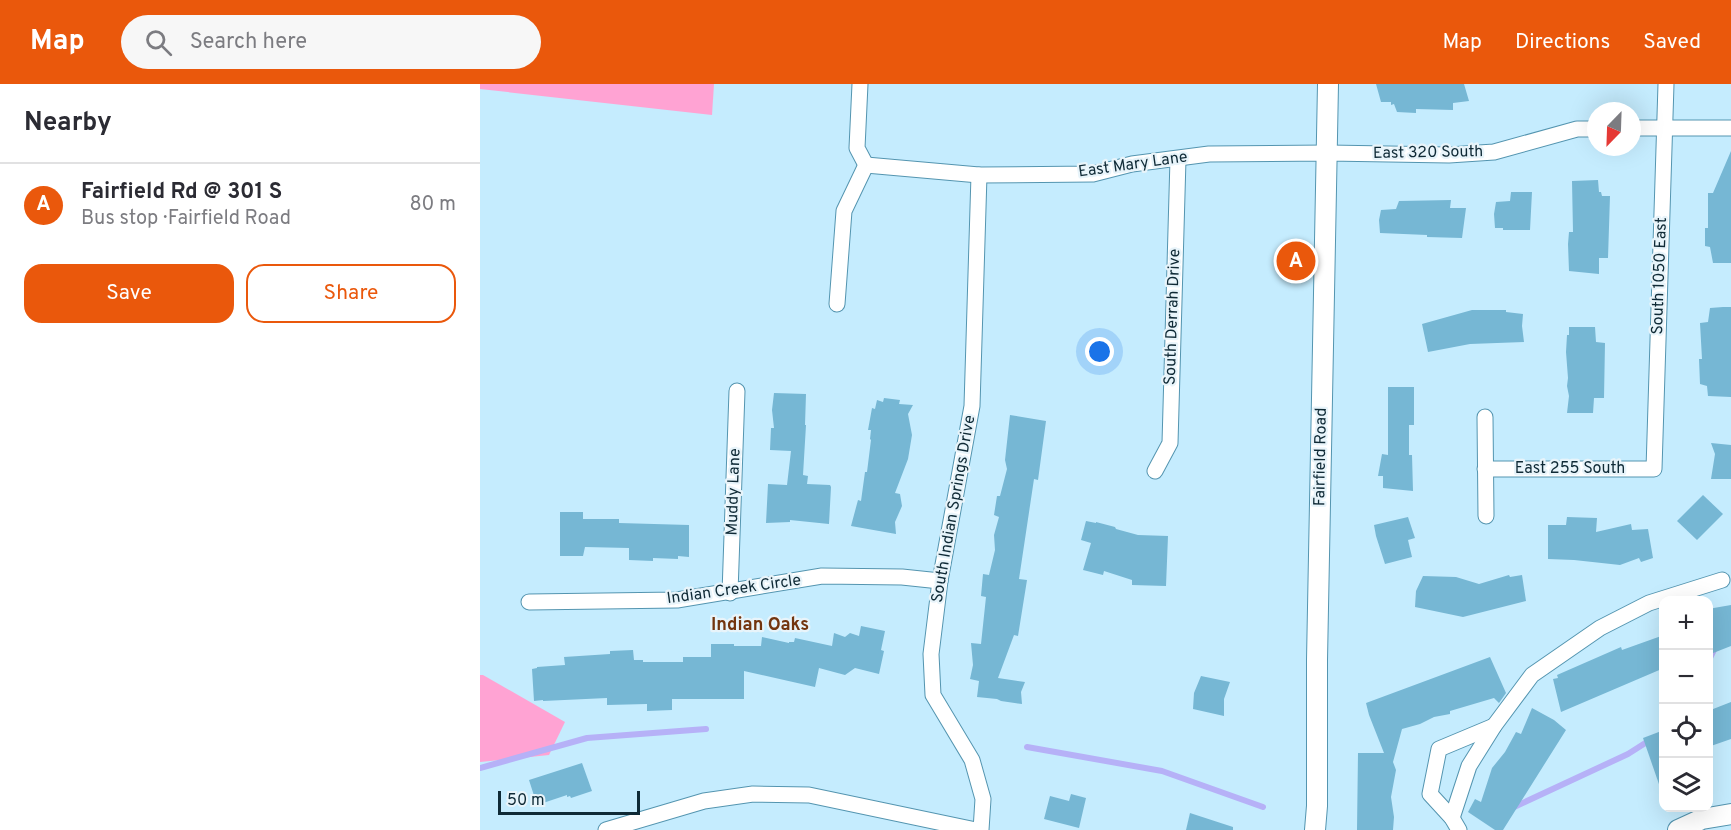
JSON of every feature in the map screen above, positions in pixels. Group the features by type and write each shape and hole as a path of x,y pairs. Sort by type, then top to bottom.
{"street":[{"path":"837,304 844,211 866,165 857,148 860,84"},
{"name":"Fairfield Road","path":"1315,830 1328,84"},
{"name":"South 1050 East","path":"1654,469 1666,84"},
{"path":"1641,128 1731,128"},
{"name":"East 320 South","path":"1328,153 1449,155 1494,152 1577,129 1587,129"},
{"name":"East Mary Lane","path":"866,165 979,175 1093,174 1132,164 1209,154 1328,153"},
{"name":"South Derrah Drive","path":"1155,471 1170,443 1178,159"},
{"name":"South Indian Springs Drive","path":"979,175 972,406 940,581 931,654 933,696 972,760 983,799 981,830"},
{"name":"Muddy Lane","path":"730,592 737,392"},
{"path":"1485,417 1486,516"},
{"name":"East 255 South","path":"1485,469 1654,469"},
{"name":"Indian Creek Circle","path":"529,602 677,600 822,576 940,581"},
{"path":"1455,824 1468,766 1532,675 1600,628 1649,603 1722,580"},
{"path":"1455,824 1430,794 1439,749 1494,726"},
{"path":"606,830 704,801 753,794 809,795 976,830"},
{"path":"1678,830 1702,819 1731,814"}],"shaded area":[{"path":"480,84 714,84 712,115 480,89"},
{"path":"480,675 565,722 549,755 480,762"}],"building":[{"path":"1376,84 1464,84 1469,101 1453,103 1453,110 1416,109 1416,113 1397,112 1391,102 1381,102"},
{"path":"1731,151 1731,263 1713,263 1710,247 1705,246 1705,228 1708,228 1708,193 1713,193"},
{"path":"1598,180 1599,192 1602,196 1610,196 1608,258 1599,258 1599,274 1569,271 1569,232 1573,232 1572,181"},
{"path":"1511,192 1532,192 1530,230 1495,228 1496,202 1510,201"},
{"path":"1451,200 1450,208 1466,208 1462,238 1380,233 1381,210 1396,209 1399,201"},
{"path":"1731,307 1731,397 1708,396 1707,386 1700,384 1699,359 1702,359 1700,323 1708,322 1710,308"},
{"path":"1472,310 1506,310 1506,312 1523,314 1524,342 1470,344 1428,352 1422,324"},
{"path":"1569,327 1595,327 1596,342 1605,343 1604,398 1594,398 1593,413 1567,413 1569,396 1566,352"},
{"path":"1388,387 1414,387 1414,425 1409,425 1409,455 1412,455 1413,491 1383,488 1383,476 1378,476 1382,454 1388,455"},
{"path":"774,393 806,394 803,475 808,476 807,484 830,485 829,524 790,520 790,522 766,523 768,484 787,485 791,451 770,450 771,428 774,428 772,410"},
{"path":"884,398 900,400 899,404 913,405 908,414 912,435 908,459 895,493 900,494 902,506 895,522 896,534 851,526 858,500 861,501 865,472 867,472 871,440 871,430 868,430 872,408 875,409 877,400 883,402"},
{"path":"1010,415 1046,421 1038,480 1034,479 1019,579 1027,580 1018,636 1014,635 998,678 1025,682 1021,692 1022,704 977,697 979,681 970,679 973,665 971,643 981,644 986,597 981,596 983,574 989,575 995,550 994,535 999,517 994,515 997,496 1000,496 1007,469 1005,460"},
{"path":"1711,443 1731,445 1731,479 1711,479 1715,454"},
{"path":"1703,495 1723,514 1697,540 1677,521"},
{"path":"560,512 583,512 583,519 619,519 619,523 689,525 689,557 653,558 653,561 629,560 629,548 585,547 583,556 560,556"},
{"path":"1408,517 1415,538 1408,540 1412,557 1385,564 1374,525"},
{"path":"1567,517 1597,518 1596,532 1631,524 1632,530 1648,529 1653,558 1641,562 1639,558 1620,565 1548,559 1548,525 1566,525"},
{"path":"1086,521 1138,535 1168,536 1166,586 1132,585 1132,580 1104,571 1103,575 1083,570 1091,543 1081,540"},
{"path":"1509,575 1510,577 1522,575 1526,601 1463,617 1415,607 1416,591 1423,576 1456,577 1479,584"},
{"path":"1731,605 1731,646 1713,653 1713,650 1713,608"},
{"path":"861,626 885,631 879,674 855,668 845,675 819,668 815,687 744,671 744,699 672,699 672,710 647,711 647,704 607,705 607,698 534,701 532,669 565,665 564,657 633,650 634,660 683,662 683,657 711,657 711,644 761,646 762,637 789,643 794,642 795,638 832,646 834,633 845,637 850,633 859,636"},
{"path":"1659,637 1659,670 1561,712 1553,679 1558,678 1557,675 1621,647 1622,650"},
{"path":"1490,657 1506,693 1499,703 1494,698 1402,729 1393,762 1396,770 1391,797 1393,830 1357,830 1358,753 1384,753 1366,703"},
{"path":"1201,676 1230,682 1224,699 1224,716 1193,709 1194,693"},
{"path":"1731,702 1731,739 1713,745 1713,709"},
{"path":"1532,708 1554,720 1566,730 1503,830 1495,830 1468,812 1475,799 1481,802 1492,768 1505,752 1516,732 1521,734"},
{"path":"1659,732 1659,784 1643,738"},
{"path":"582,763 592,791 571,798 567,795 537,805 529,780"},
{"path":"1071,794 1086,798 1079,828 1044,819 1050,796 1069,801"},
{"path":"1190,813 1233,827 1233,830 1186,830"}],"waterway":[{"path":"1713,652 1716,646"},
{"path":"480,768 587,738 706,729"},
{"path":"1512,808 1628,754 1650,740"},
{"path":"1027,747 1162,771 1263,807"}],"place":[{"name":"Fairfield Rd @ 301 S","path":"1296,261"}],"district":[{"name":"Indian Oaks","path":"760,625"}]}
